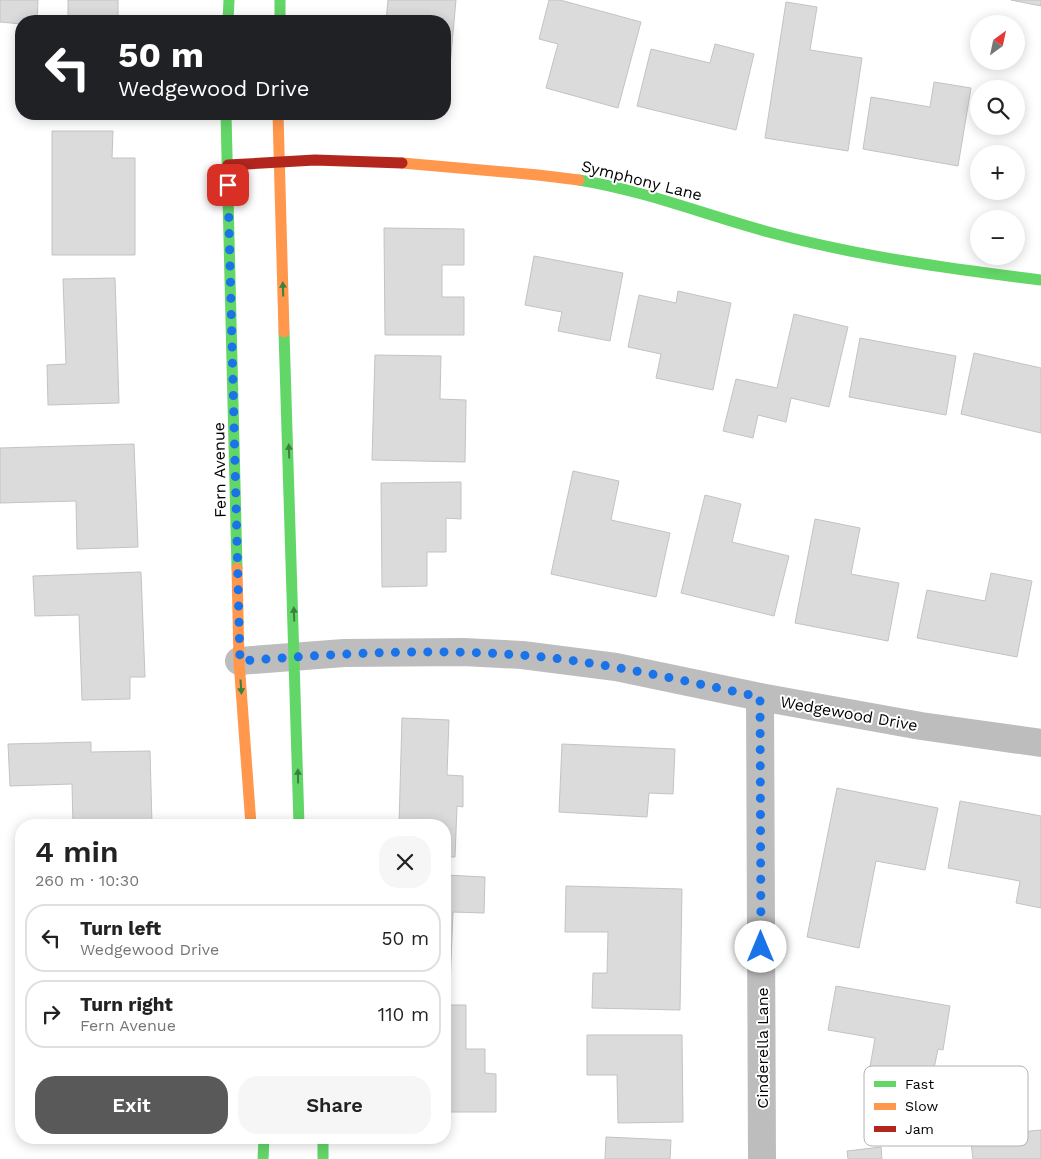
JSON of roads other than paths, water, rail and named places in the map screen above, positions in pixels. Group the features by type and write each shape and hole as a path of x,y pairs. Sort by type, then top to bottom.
{"street":[{"path":"228,15 229,0"},
{"path":"280,0 280,15"},
{"name":"Fern Avenue","path":"226,120 240,661 250,819"},
{"path":"278,120 300,819"},
{"name":"Symphony Lane","path":"228,165 279,161 342,160 399,162 552,176 600,184 646,195 776,234 876,256 936,267 1041,280"},
{"name":"Wedgewood Drive","path":"240,661 344,653 463,652 522,655 616,666 760,697 921,726 1041,743"},
{"name":"Cinderella Lane","path":"760,697 762,1159"},
{"path":"264,1144 264,1159"},
{"path":"322,1159 323,1144"}]}
